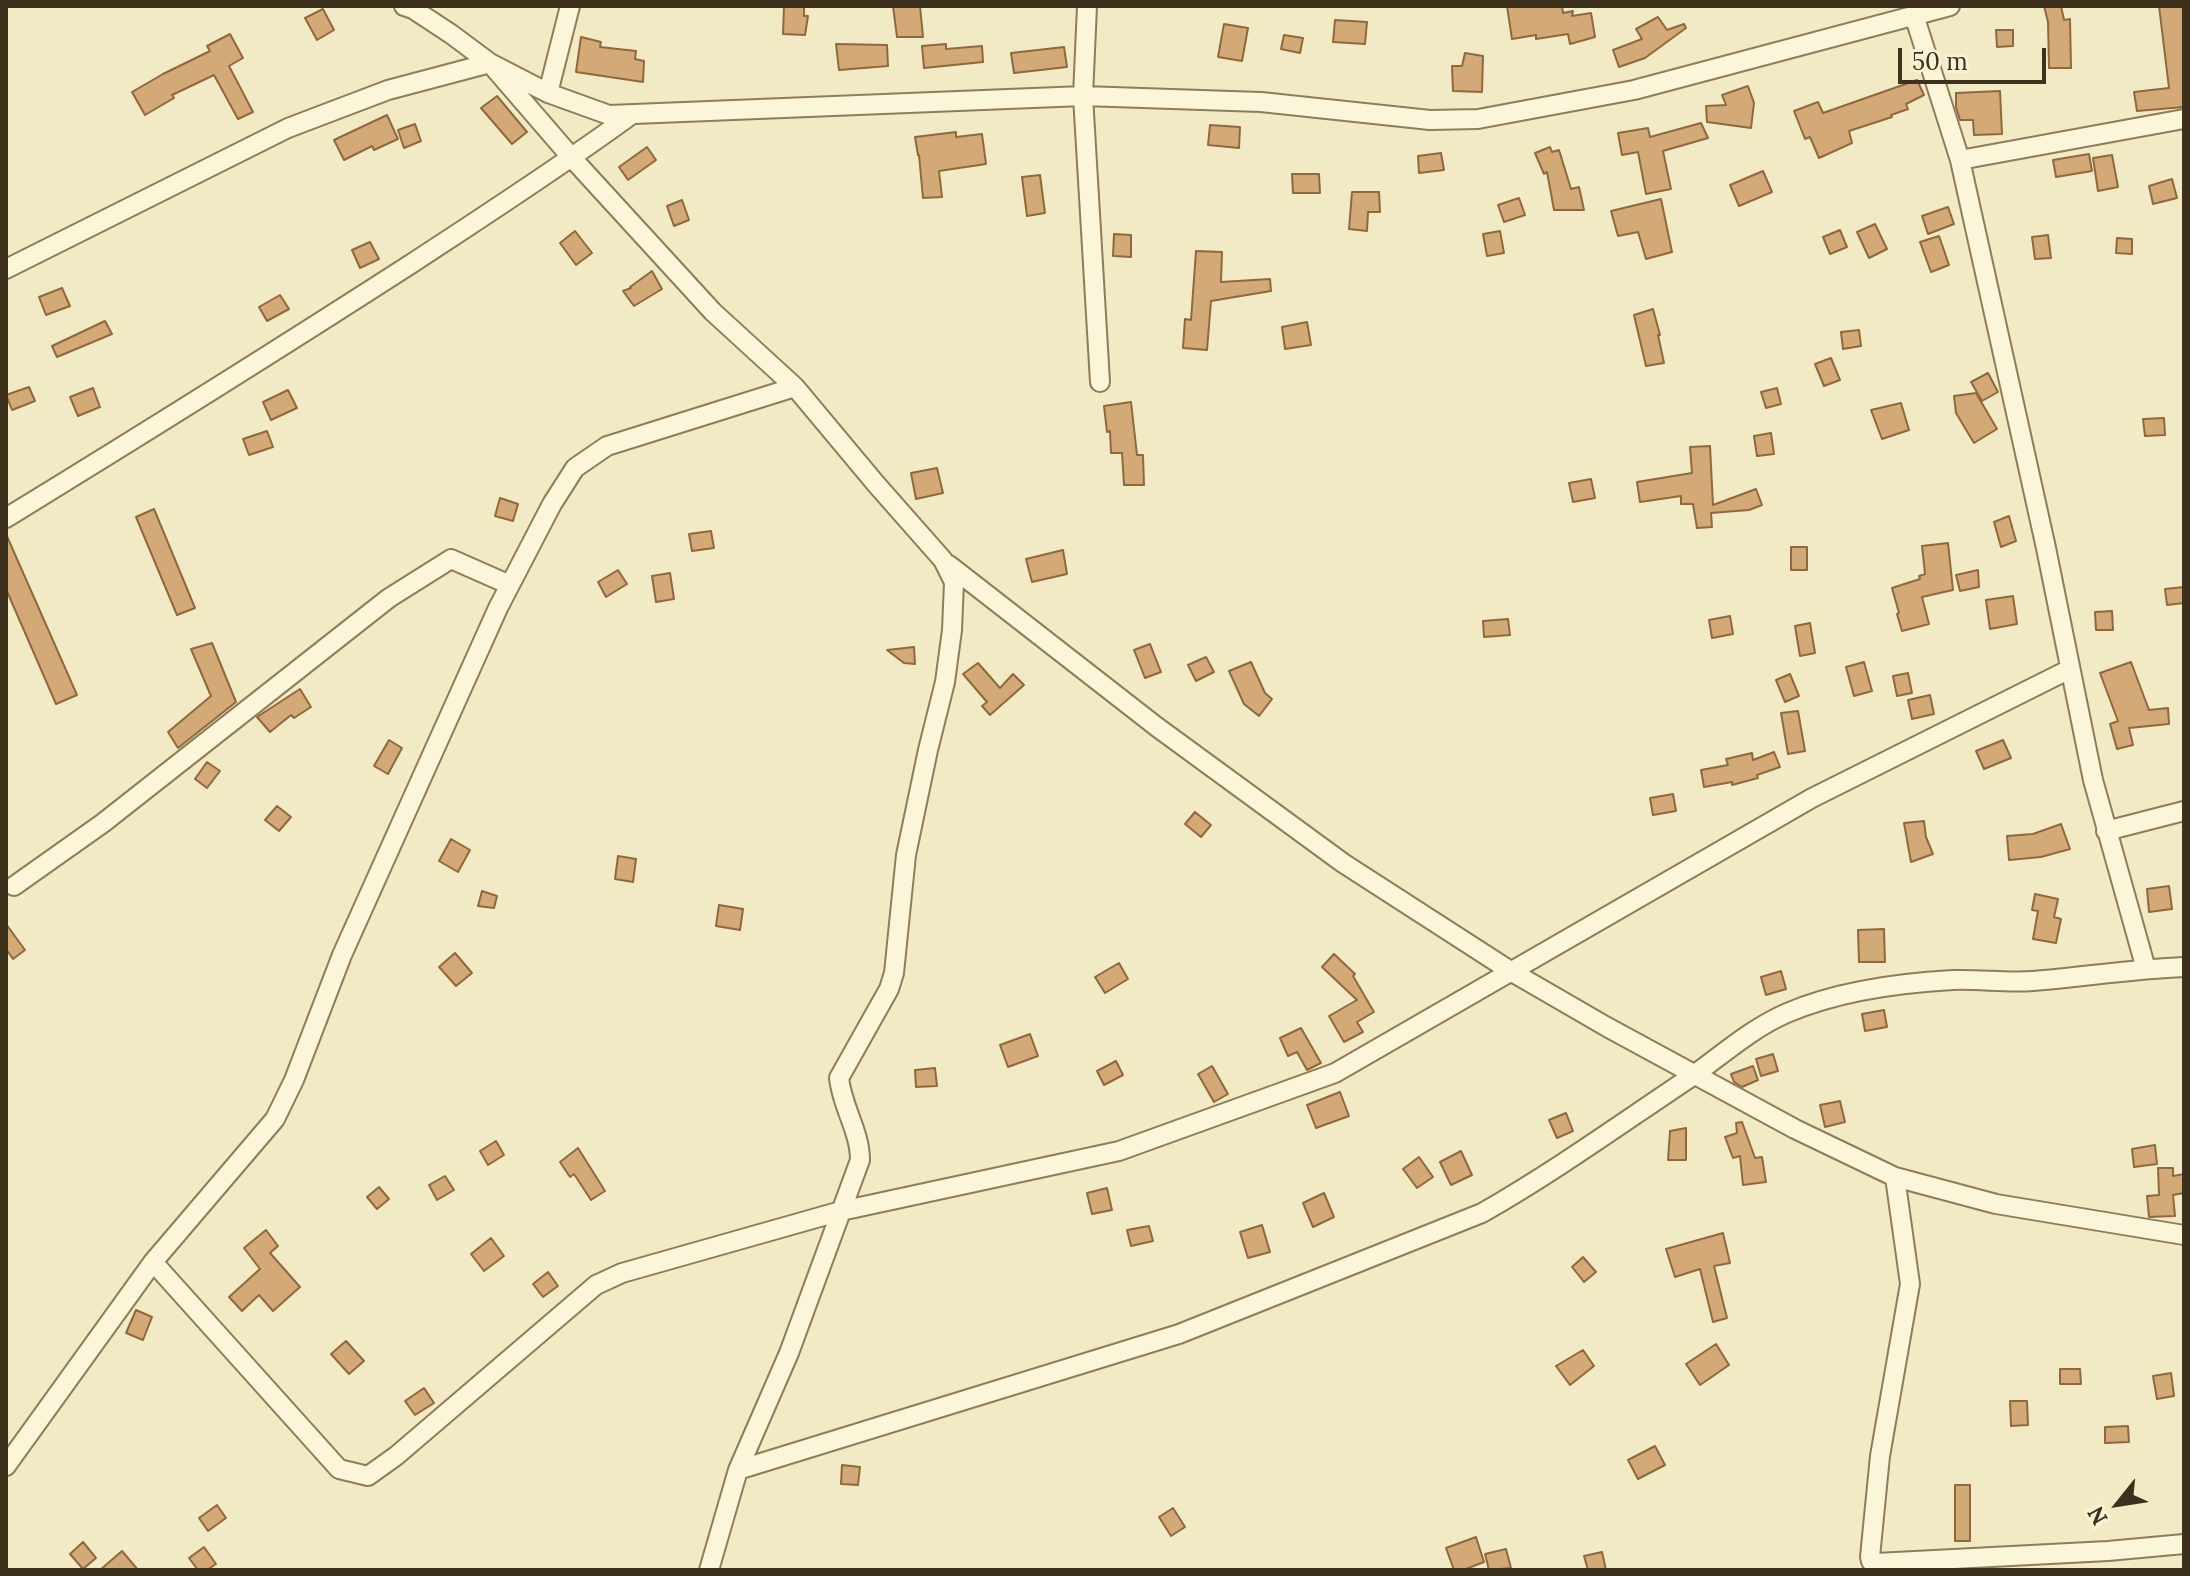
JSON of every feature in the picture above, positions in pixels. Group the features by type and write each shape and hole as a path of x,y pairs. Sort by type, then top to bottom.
{"street":[{"path":"404,6 451,34 490,63 548,93 609,115 1083,96 1261,102 1430,120 1478,119 1634,90 1950,6"},
{"path":"548,93 570,6"},
{"path":"1087,6 1083,96 1100,382"},
{"path":"1914,15 1960,160 2046,548 2093,780 2146,969"},
{"path":"490,63 713,312 795,387 943,560 1157,727 1343,863 1512,972 1795,1129 1895,1177 1996,1204 2184,1235"},
{"path":"6,269 288,128 388,90 490,63"},
{"path":"6,518 175,415 572,158 631,115"},
{"path":"1960,160 2184,119"},
{"path":"6,1466 153,1262 275,1119 294,1080 342,955 510,585 552,504 575,468 607,446 795,387"},
{"path":"14,886 103,823 389,598 451,559 510,585"},
{"path":"709,1570 738,1470 789,1353 860,1160 860,1144 841,1094 839,1078 889,989 894,973 906,855 945,682 952,630 954,582 943,560"},
{"path":"153,1262 339,1469 368,1476 396,1456 596,1285 622,1273 841,1211 1119,1151 1335,1073 1812,798 2070,669"},
{"path":"2106,831 2184,811"},
{"path":"738,1470 1179,1334 1482,1213 1757,1029 1786,1013 1827,999 1887,986 1954,980 2030,981 2184,967"},
{"path":"1895,1177 1910,1284 1880,1456 1871,1565 2184,1544"}],"building":[{"path":"784,6 804,6 804,16 808,16 805,35 783,34"},
{"path":"893,6 920,6 923,37 897,37"},
{"path":"1507,6 1562,6 1563,13 1573,11 1572,16 1591,13 1595,37 1570,44 1568,34 1512,39"},
{"path":"2044,6 2061,6 2064,20 2070,19 2071,68 2049,68 2048,22"},
{"path":"2159,6 2184,6 2184,107 2137,111 2134,92 2169,88"},
{"path":"323,9 334,30 317,40 305,18"},
{"path":"1658,17 1667,30 1684,24 1686,28 1645,58 1619,67 1613,50 1642,39 1636,29"},
{"path":"1335,20 1367,22 1365,44 1333,42"},
{"path":"1224,24 1248,28 1242,61 1218,57"},
{"path":"1996,30 2013,30 2013,46 1997,47"},
{"path":"230,34 243,58 229,66 253,112 238,119 214,75 172,95 174,98 145,115 132,92 210,51 207,46"},
{"path":"1284,35 1303,38 1300,53 1281,49"},
{"path":"581,37 601,42 600,47 636,51 635,59 644,61 643,82 576,72"},
{"path":"836,44 887,45 888,66 839,70"},
{"path":"946,44 946,49 982,46 983,62 924,68 922,46"},
{"path":"1064,47 1067,67 1014,73 1011,53"},
{"path":"1465,53 1483,56 1482,92 1453,91 1452,66 1462,66"},
{"path":"1917,80 1924,95 1906,104 1908,109 1849,131 1852,143 1819,158 1810,137 1805,139 1794,111 1818,102 1823,113"},
{"path":"1748,86 1754,103 1751,128 1707,122 1706,106 1726,105 1722,95"},
{"path":"2000,91 2002,134 1974,135 1973,120 1960,120 1956,93"},
{"path":"497,96 527,132 512,144 481,108"},
{"path":"387,115 398,139 374,150 372,146 344,160 334,140"},
{"path":"1701,123 1708,138 1663,151 1671,189 1646,194 1638,152 1622,155 1618,133 1648,128 1650,137"},
{"path":"415,124 421,141 404,148 398,130"},
{"path":"1210,125 1240,127 1239,148 1208,145"},
{"path":"956,132 956,137 982,134 986,164 939,171 942,197 923,198 915,137"},
{"path":"647,147 656,160 628,180 619,167"},
{"path":"1550,147 1552,152 1559,150 1571,189 1579,187 1584,210 1554,210 1547,172 1544,174 1535,153"},
{"path":"1441,153 1444,170 1419,173 1418,156"},
{"path":"2089,154 2092,171 2056,177 2053,160"},
{"path":"2112,155 2118,187 2098,191 2093,158"},
{"path":"1763,171 1772,192 1739,206 1730,185"},
{"path":"1292,174 1319,174 1320,193 1293,193"},
{"path":"1040,175 1045,213 1027,216 1022,177"},
{"path":"2172,179 2177,198 2153,204 2149,186"},
{"path":"1352,192 1379,192 1380,212 1368,212 1367,231 1349,229"},
{"path":"1519,198 1525,215 1504,222 1498,205"},
{"path":"1661,199 1672,252 1646,259 1638,232 1618,236 1611,211"},
{"path":"682,200 689,220 674,226 667,206"},
{"path":"1948,207 1954,224 1928,234 1922,216"},
{"path":"1875,224 1887,249 1869,258 1857,232"},
{"path":"1840,230 1847,247 1830,254 1823,237"},
{"path":"575,231 592,253 576,265 560,243"},
{"path":"1500,231 1504,253 1487,256 1483,234"},
{"path":"1114,234 1131,235 1131,257 1113,256"},
{"path":"2048,235 2051,258 2035,259 2032,237"},
{"path":"1939,236 1949,265 1931,272 1920,242"},
{"path":"2117,238 2132,239 2132,254 2116,253"},
{"path":"370,242 379,259 360,268 352,250"},
{"path":"1196,251 1222,252 1221,282 1270,279 1271,291 1211,301 1207,350 1183,348 1185,319 1191,320"},
{"path":"652,271 662,289 634,306 623,291"},
{"path":"62,288 70,306 46,315 39,297"},
{"path":"280,295 289,309 267,321 259,307"},
{"path":"1653,309 1664,363 1646,366 1634,315"},
{"path":"105,321 112,334 57,357 52,346"},
{"path":"1307,322 1311,345 1285,349 1282,327"},
{"path":"1859,330 1861,346 1843,349 1841,332"},
{"path":"1831,358 1840,380 1824,386 1815,364"},
{"path":"1988,373 1998,392 1982,401 1971,382"},
{"path":"29,387 35,401 12,410 6,395"},
{"path":"93,388 100,407 78,416 70,397"},
{"path":"1777,388 1781,404 1766,408 1761,392"},
{"path":"288,390 297,408 271,420 263,402"},
{"path":"1976,393 1997,429 1974,443 1956,413 1954,396"},
{"path":"1131,402 1137,455 1143,455 1144,485 1124,485 1122,453 1111,453 1110,431 1107,432 1104,406"},
{"path":"1901,403 1909,430 1882,439 1871,410"},
{"path":"2164,418 2165,435 2145,436 2143,419"},
{"path":"267,431 273,447 249,455 243,439"},
{"path":"1771,433 1774,454 1757,456 1754,436"},
{"path":"1710,446 1713,505 1756,489 1762,505 1749,510 1711,513 1712,527 1697,528 1693,504 1681,504 1681,496 1640,502 1637,482 1692,473 1690,447"},
{"path":"937,468 943,493 916,499 911,473"},
{"path":"1591,479 1595,498 1573,502 1569,483"},
{"path":"500,498 518,504 513,521 495,516"},
{"path":"154,509 195,608 177,615 136,517"},
{"path":"2009,516 2016,541 2001,547 1994,522"},
{"path":"711,531 714,548 692,551 689,534"},
{"path":"6,534 77,695 56,704 6,589"},
{"path":"1948,543 1953,590 1922,597 1929,624 1902,631 1892,588 1920,579 1919,576 1925,574 1922,546"},
{"path":"1791,547 1807,547 1807,570 1791,570"},
{"path":"1063,550 1067,574 1032,582 1026,559"},
{"path":"618,570 627,584 606,597 598,582"},
{"path":"1978,570 1979,587 1960,591 1956,575"},
{"path":"670,573 674,599 656,602 652,576"},
{"path":"2184,587 2184,603 2167,605 2165,589"},
{"path":"2013,596 2017,624 1990,629 1986,600"},
{"path":"2112,611 2113,630 2096,630 2095,612"},
{"path":"1730,616 1733,634 1712,638 1709,620"},
{"path":"1508,619 1510,635 1484,637 1483,621"},
{"path":"1810,623 1815,653 1800,656 1795,626"},
{"path":"212,643 236,702 178,748 168,732 211,696 191,649"},
{"path":"1150,644 1161,672 1145,678 1134,650"},
{"path":"914,647 915,664 904,663 887,650"},
{"path":"1206,657 1214,672 1196,681 1188,665"},
{"path":"1251,662 1265,693 1272,699 1259,716 1244,704 1229,671"},
{"path":"1864,662 1872,691 1854,696 1846,667"},
{"path":"2131,662 2149,710 2168,708 2169,724 2129,728 2133,745 2117,749 2110,724 2118,721 2100,673"},
{"path":"978,663 1000,688 1013,674 1024,685 990,715 982,706 987,702 963,674"},
{"path":"1908,673 1912,693 1897,696 1893,676"},
{"path":"1790,674 1799,696 1785,702 1776,680"},
{"path":"300,689 311,707 294,718 291,715 270,732 257,717"},
{"path":"1930,695 1934,714 1912,719 1908,700"},
{"path":"1798,711 1805,751 1788,754 1781,713"},
{"path":"389,740 402,748 388,774 374,766"},
{"path":"2003,740 2011,758 1984,769 1976,751"},
{"path":"1774,752 1780,767 1757,775 1758,778 1732,785 1732,782 1704,787 1701,770 1728,765 1726,759 1752,753 1753,760"},
{"path":"207,762 220,771 207,788 195,779"},
{"path":"1673,794 1676,811 1653,815 1650,798"},
{"path":"277,806 291,817 279,831 265,820"},
{"path":"1195,812 1211,825 1201,837 1185,824"},
{"path":"1924,821 1933,854 1911,862 1904,823"},
{"path":"2061,824 2070,849 2041,857 2009,860 2007,836 2033,834"},
{"path":"451,839 470,850 458,872 439,861"},
{"path":"618,856 636,859 633,882 615,879"},
{"path":"2169,886 2172,909 2149,912 2147,889"},
{"path":"482,891 497,896 494,908 478,906"},
{"path":"2035,894 2058,899 2054,917 2061,919 2056,943 2033,939 2038,911 2032,910"},
{"path":"719,905 743,909 740,930 716,926"},
{"path":"6,924 25,950 13,959 6,949"},
{"path":"1884,929 1885,962 1859,962 1858,930"},
{"path":"455,953 472,973 456,986 439,967"},
{"path":"1334,954 1355,974 1353,976 1374,1012 1357,1022 1363,1032 1344,1042 1329,1016 1357,1000 1322,967"},
{"path":"1119,963 1128,979 1105,993 1095,977"},
{"path":"1781,971 1786,989 1766,995 1761,977"},
{"path":"1884,1010 1887,1027 1865,1031 1862,1014"},
{"path":"1301,1028 1321,1063 1307,1070 1297,1052 1288,1056 1280,1038"},
{"path":"1030,1034 1038,1056 1008,1067 1000,1045"},
{"path":"1773,1054 1778,1071 1761,1076 1756,1059"},
{"path":"1116,1061 1123,1075 1104,1085 1097,1071"},
{"path":"1212,1066 1228,1094 1214,1102 1198,1074"},
{"path":"1753,1066 1758,1080 1742,1087 1734,1082 1731,1074"},
{"path":"935,1068 937,1086 916,1087 915,1070"},
{"path":"1340,1092 1349,1116 1316,1128 1307,1105"},
{"path":"1840,1101 1845,1122 1825,1127 1820,1105"},
{"path":"1566,1113 1573,1131 1557,1138 1549,1120"},
{"path":"1742,1122 1755,1158 1762,1157 1766,1182 1743,1185 1740,1156 1733,1158 1725,1137 1737,1133 1736,1123"},
{"path":"1686,1128 1686,1160 1668,1160 1670,1131"},
{"path":"496,1141 504,1155 488,1165 480,1151"},
{"path":"2155,1145 2157,1164 2134,1167 2132,1149"},
{"path":"578,1148 605,1191 591,1200 574,1174 570,1177 560,1162"},
{"path":"1461,1151 1472,1175 1451,1185 1440,1162"},
{"path":"1419,1157 1433,1177 1417,1188 1403,1169"},
{"path":"2158,1168 2173,1168 2173,1176 2184,1174 2184,1193 2173,1195 2175,1216 2149,1217 2147,1196 2159,1195"},
{"path":"445,1176 454,1190 437,1200 429,1185"},
{"path":"379,1187 389,1199 377,1209 367,1197"},
{"path":"1107,1188 1112,1210 1092,1214 1087,1193"},
{"path":"1324,1193 1334,1217 1313,1227 1303,1203"},
{"path":"1262,1225 1270,1252 1248,1258 1240,1232"},
{"path":"1149,1226 1153,1241 1131,1246 1127,1230"},
{"path":"266,1230 278,1246 270,1253 300,1287 273,1311 259,1295 242,1311 229,1297 260,1269 244,1248"},
{"path":"1723,1233 1730,1263 1714,1266 1727,1318 1713,1322 1700,1269 1675,1277 1666,1249"},
{"path":"491,1238 504,1256 484,1271 471,1254"},
{"path":"1583,1257 1596,1272 1584,1282 1572,1267"},
{"path":"548,1272 558,1286 543,1297 533,1284"},
{"path":"136,1310 152,1317 143,1340 126,1333"},
{"path":"346,1341 364,1361 349,1374 331,1354"},
{"path":"1716,1344 1729,1365 1700,1385 1686,1364"},
{"path":"1583,1350 1594,1366 1570,1385 1556,1366"},
{"path":"2060,1369 2080,1369 2081,1384 2060,1384"},
{"path":"2171,1373 2174,1396 2157,1399 2153,1376"},
{"path":"424,1388 434,1403 415,1415 405,1401"},
{"path":"2010,1401 2027,1401 2028,1425 2011,1426"},
{"path":"2128,1426 2129,1442 2105,1443 2105,1427"},
{"path":"1655,1446 1665,1465 1638,1479 1628,1460"},
{"path":"842,1465 860,1467 858,1485 841,1484"},
{"path":"1955,1485 1970,1485 1970,1541 1955,1541"},
{"path":"217,1505 226,1518 208,1531 199,1518"},
{"path":"1173,1508 1185,1527 1171,1536 1159,1517"},
{"path":"1476,1537 1484,1562 1454,1570 1446,1548"},
{"path":"83,1542 96,1558 83,1569 70,1554"},
{"path":"204,1547 216,1564 207,1570 198,1570 189,1558"},
{"path":"1506,1549 1511,1568 1489,1570 1485,1554"},
{"path":"122,1551 138,1570 100,1570"},
{"path":"1602,1552 1606,1570 1588,1570 1584,1556"}]}
